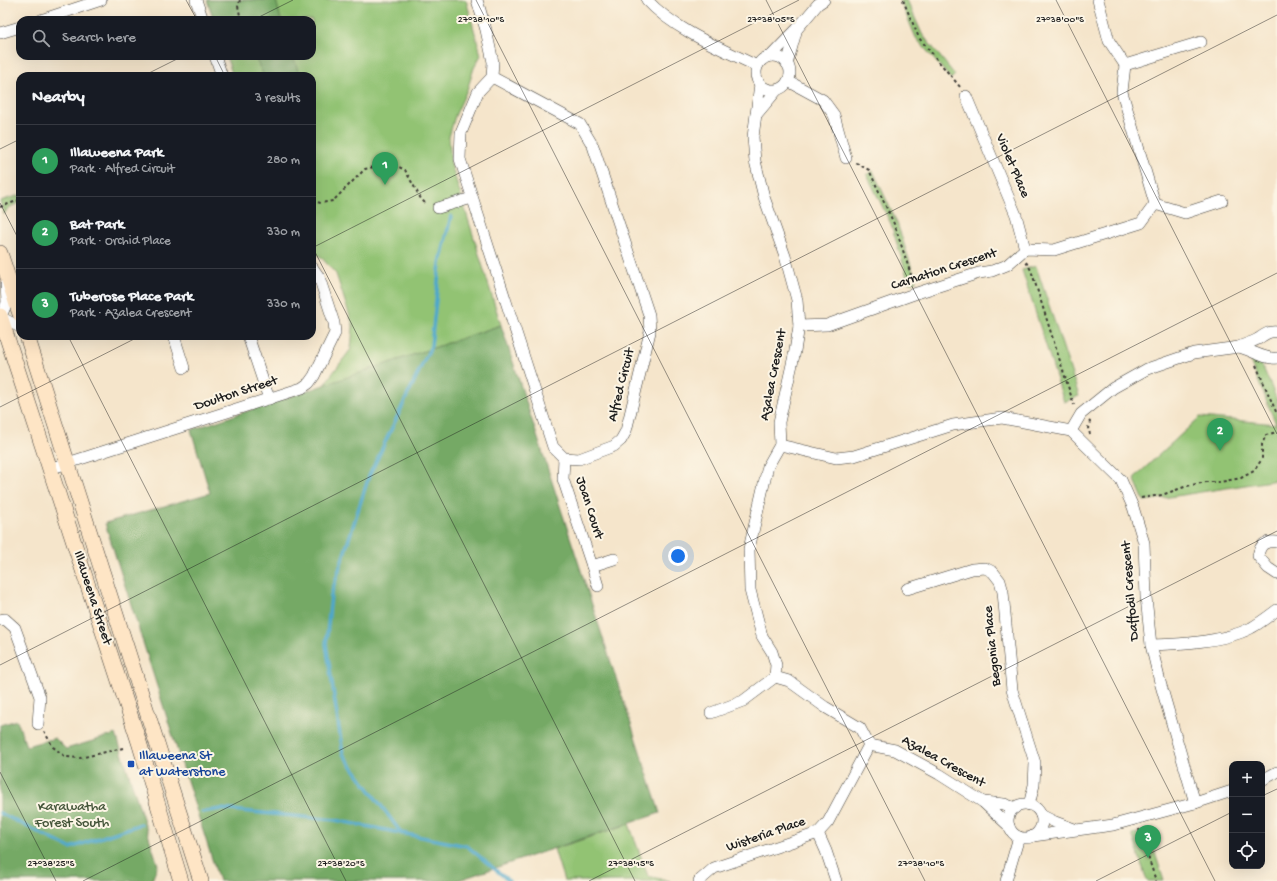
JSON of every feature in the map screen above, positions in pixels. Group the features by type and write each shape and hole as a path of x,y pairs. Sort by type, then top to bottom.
{"main road":[{"path":"0,253 16,302"},
{"name":"Illaweena Street","path":"0,317 5,341 139,742 181,881"},
{"name":"Illaweena Street","path":"28,340 69,463 201,881"}],"street":[{"path":"53,16 101,0"},
{"path":"196,0 202,16"},
{"path":"477,0 486,30 493,62 492,77 478,92 461,133 460,159 553,447 564,458"},
{"path":"647,0 657,11 683,29 757,66"},
{"path":"777,90 768,90 760,84 756,76 757,66 763,60 771,56 818,4 824,0"},
{"path":"1098,0 1109,41 1125,65 1122,92 1155,204"},
{"path":"0,33 16,28"},
{"path":"787,64 797,29"},
{"path":"1125,65 1201,42"},
{"path":"756,115 777,90 788,81 790,72 787,64 780,58 771,56"},
{"path":"216,60 221,72"},
{"name":"Alfred Circuit","path":"492,77 580,124 593,146 649,315 650,332 626,431 621,440 614,446 579,459 564,458"},
{"path":"788,81 823,100 834,115 846,158"},
{"name":"Azalea Crescent","path":"760,84 753,137 755,161 764,196 785,256 797,300 799,326 779,422 780,445"},
{"name":"Violet Place","path":"966,96 1016,215 1025,249"},
{"path":"433,207 472,198"},
{"path":"1155,204 1185,213 1222,201"},
{"path":"1025,249 1054,250 1141,223 1155,204"},
{"name":"Carnation Crescent","path":"799,326 827,326 917,293 979,273 992,272 1007,265 1025,249"},
{"path":"5,269 7,303 0,317 16,325"},
{"name":"Doulton Street","path":"49,469 269,399 302,388 309,383 314,376 335,333 334,323 319,277 316,273"},
{"path":"711,713 743,701 775,677 776,665 772,652 762,636 750,590 749,549 768,466 780,445 836,458 854,456 953,425 1002,418 1071,431 1081,414 1113,388 1147,369 1194,353 1239,347 1271,332 1277,332"},
{"path":"175,340 184,368"},
{"path":"249,340 269,399"},
{"path":"1239,347 1251,350 1270,359 1277,358"},
{"name":"Daffodil Crescent","path":"1071,431 1121,480 1133,507 1144,543 1146,597 1151,645 1195,803"},
{"name":"Joan Court","path":"564,458 563,478 598,586"},
{"path":"1277,542 1271,541 1264,544 1259,549 1258,556 1268,568 1277,574"},
{"path":"592,566 614,559"},
{"name":"Begonia Place","path":"907,589 972,569 985,568 994,572 1000,581 1003,592 1012,690 1035,763 1034,785 1029,805"},
{"path":"1151,645 1203,642 1237,633 1251,628 1277,610"},
{"path":"0,620 5,619 15,628 38,690 40,697 38,724"},
{"path":"775,677 789,681 825,707 860,728 869,745"},
{"name":"Azalea Crescent","path":"869,745 895,750 939,774 984,802 1009,826"},
{"name":"Wisteria Place","path":"699,881 714,868 818,833 828,822 869,745"},
{"path":"1265,778 1277,772"},
{"path":"1076,829 1055,822 1041,815 1029,805 1020,805 1015,808 1009,816 1009,826 1011,830 1019,837 1029,837 1076,829 1113,825 1195,803 1229,792"},
{"name":"Azalea Crescent","path":"984,802 1004,804 1015,808"},
{"path":"1034,836 1040,829 1041,815"},
{"path":"818,833 836,881"},
{"path":"1006,881 1019,837"}],"path":[{"path":"240,0 238,6 240,16"},
{"path":"903,0 919,38 966,96"},
{"path":"846,158 869,170 895,226 917,293"},
{"path":"316,202 321,203 333,201 365,169 388,164 405,170 421,199 433,207"},
{"path":"0,207 16,201"},
{"path":"1251,350 1256,367 1277,414"},
{"path":"1140,498 1162,495 1188,486 1206,482 1220,482 1241,478 1254,471 1262,459 1262,444 1266,435 1277,432"},
{"path":"38,724 47,734 53,747 66,757 80,758 123,748"},
{"path":"1135,819 1156,881"}],"green space":[{"path":"207,0 466,0 481,55 474,68 467,90 455,116 449,137 451,164 501,325 323,386 351,349 353,326 336,274 321,257 316,254 316,72 232,72 227,60 316,60 316,16 213,16"},
{"path":"207,0 276,0 280,16 213,16"},
{"path":"900,0 907,0 922,34 955,75 951,79 916,38"},
{"path":"256,60 294,60 299,72 262,72"},
{"path":"873,171 897,223 916,281 909,283 891,224 867,175"},
{"path":"16,196 16,204 8,208 4,215 0,201"},
{"path":"1036,266 1079,396 1064,402 1022,270"},
{"path":"501,325 660,813 456,881 219,881 105,523 210,493 191,430"},
{"path":"1250,361 1262,365 1277,400 1277,480 1144,501 1134,478 1200,417 1276,424"},
{"name":"Karawatha Forest South","path":"17,720 26,746 55,738 66,749 116,734 158,865 152,880 0,881 0,725"},
{"path":"629,824 648,876 670,881 564,881 554,849"},
{"path":"1148,831 1164,881 1147,881 1132,834"}],"waterway":[{"path":"402,834 343,754 326,644 331,595 369,476 431,346 440,263 451,216"},
{"path":"202,812 221,809 335,820 467,846 509,881"},
{"path":"0,813 70,848 141,824"}],"place":[{"name":"Illaweena Park","path":"385,185"},
{"name":"Bat Park","path":"1220,451"},
{"name":"Illaweena St at Waterstone","path":"131,764"},
{"name":"Tuberose Place Park","path":"1148,858"}]}
